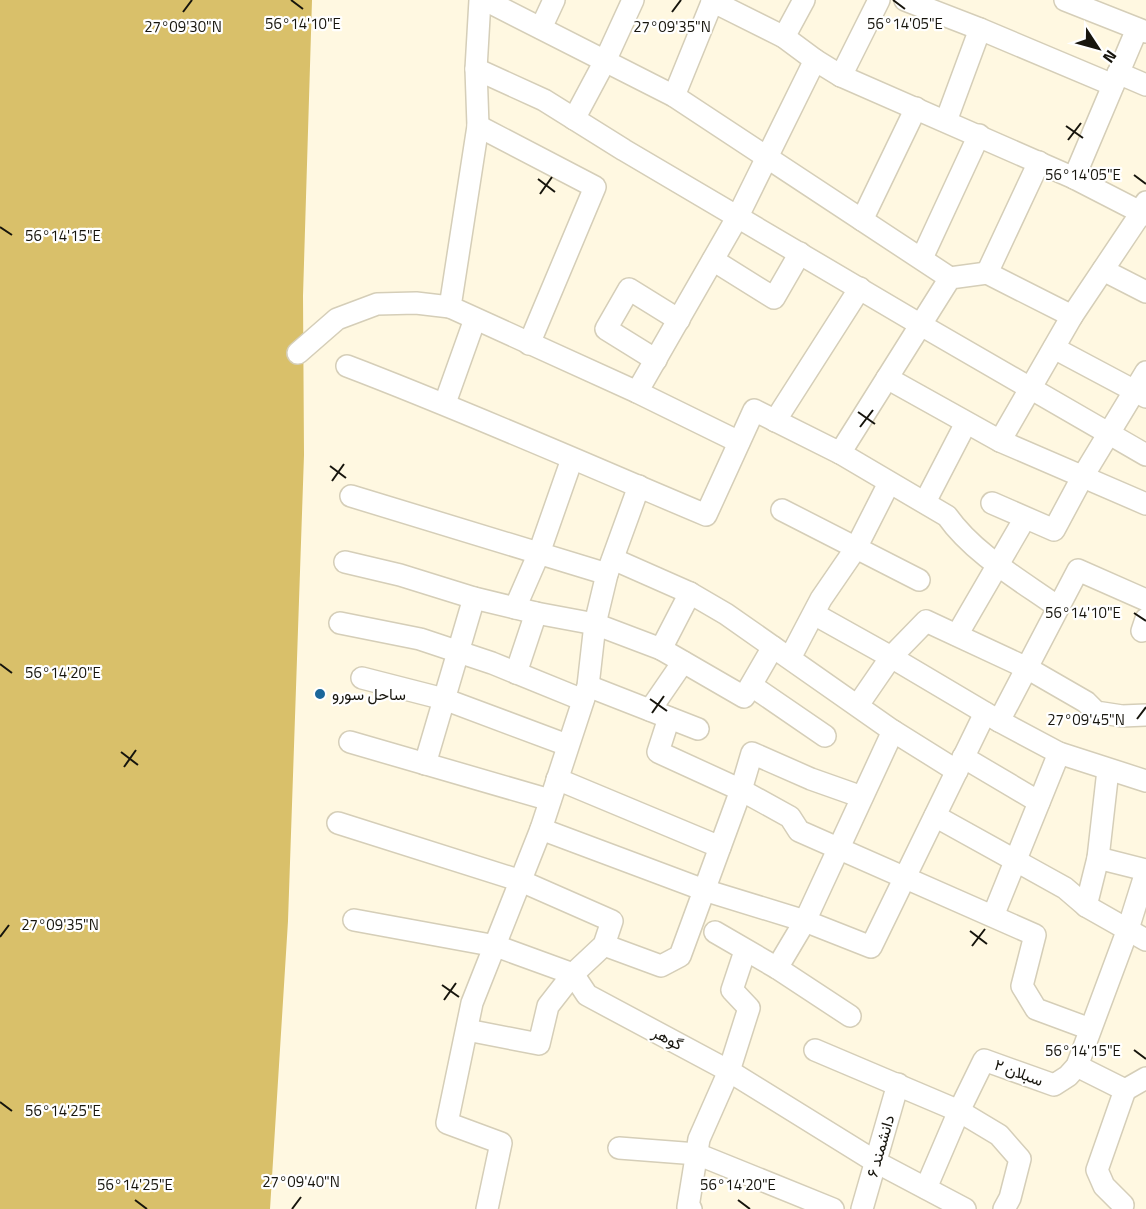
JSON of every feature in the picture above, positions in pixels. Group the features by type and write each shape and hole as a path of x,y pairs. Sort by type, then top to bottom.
{"street":[{"path":"450,307 478,126 476,69 480,0"},
{"path":"485,0 674,96 950,278 987,273 1072,316"},
{"path":"541,28 554,0"},
{"path":"574,119 605,61 633,0"},
{"path":"674,96 712,0 784,37 814,60 841,76 979,135 1144,210 1072,316 1000,441"},
{"path":"784,37 804,0"},
{"path":"841,76 879,0"},
{"path":"904,0 1115,79 1146,85"},
{"path":"1065,0 1104,7 1141,31 1115,79 1074,178"},
{"path":"946,121 980,29"},
{"path":"637,392 738,216 814,60"},
{"path":"476,69 544,100 921,325 1146,455"},
{"path":"862,220 916,108"},
{"path":"478,126 595,187 529,344"},
{"path":"922,258 979,135"},
{"path":"987,273 1039,162"},
{"path":"713,260 774,298 800,253"},
{"path":"1103,270 1146,292"},
{"path":"840,453 950,278"},
{"path":"776,421 860,288"},
{"path":"656,360 606,329 629,289 678,320"},
{"path":"298,353 337,319 377,304 416,303 450,307 637,392 739,442"},
{"path":"445,403 475,319"},
{"path":"1054,348 1140,394"},
{"path":"347,366 445,403 706,515 754,410 840,453 947,516 968,540 1058,607"},
{"path":"992,504 1054,530 1109,434 1140,394 1146,372"},
{"path":"887,378 1000,441 1146,504"},
{"path":"925,502 966,423"},
{"path":"515,608 539,553 572,459"},
{"path":"345,562 400,575 474,598 537,614 595,624 661,649 744,697 814,614 821,599 856,548 890,483"},
{"path":"487,1209 501,1143 447,1124 472,1003 541,829 586,693 595,624 610,567 639,486"},
{"path":"351,496 539,553 610,567 690,593 782,652 893,731 1039,802"},
{"path":"782,510 919,580"},
{"path":"957,635 1025,518"},
{"path":"541,829 704,890 805,921 871,947 960,764 1027,668 1078,570 1146,600"},
{"path":"661,649 690,593"},
{"path":"425,764 474,598"},
{"path":"516,673 537,614"},
{"path":"814,614 1059,753 1146,781"},
{"path":"858,705 891,657 926,621 1027,668 1086,702 1096,712 1122,716 1146,715"},
{"path":"340,623 420,639 516,673 660,714 698,729"},
{"path":"683,662 660,714 658,752 741,790 790,817 799,831 1035,935 1022,986 1036,1009 1090,1029"},
{"path":"362,678 444,699 567,745"},
{"path":"752,686 825,736"},
{"path":"777,968 805,921 893,731"},
{"path":"350,742 550,801"},
{"path":"604,945 661,966 680,956 741,790 752,753 811,779 862,797"},
{"path":"993,916 1059,753"},
{"path":"1086,906 1098,858 1108,770"},
{"path":"557,778 720,847"},
{"path":"935,816 1065,888 1086,906 1137,935"},
{"path":"338,823 521,882 612,921 604,945 573,974 548,1006 539,1044 467,1030"},
{"path":"1098,858 1146,871 1137,935 1090,1029 1077,1066 1125,1090"},
{"path":"354,920 496,946 573,974"},
{"path":"715,932 777,968 850,1016"},
{"path":"691,1209 688,1207 699,1139 729,1071 749,1008 732,990 745,951"},
{"name":"گوهر","path":"573,974 587,995 729,1071 876,1162 965,1209"},
{"path":"815,1050 959,1111 999,1134 1020,1158 1010,1198 1004,1209"},
{"name":"سبلان ۲","path":"959,1111 984,1060 1054,1085 1068,1076 1077,1066"},
{"path":"1125,1208 1104,1186 1097,1170 1125,1090 1146,1078"},
{"name":"دانشمند ۶","path":"862,1209 898,1084"},
{"path":"926,1188 959,1111"},
{"path":"619,1148 697,1154 798,1202 833,1209"}],"shaded area":[{"path":"0,0 312,0 303,296 304,455 288,921 270,1209 0,1209"}],"place":[{"name":"ساحل سورو","path":"320,694"}]}
